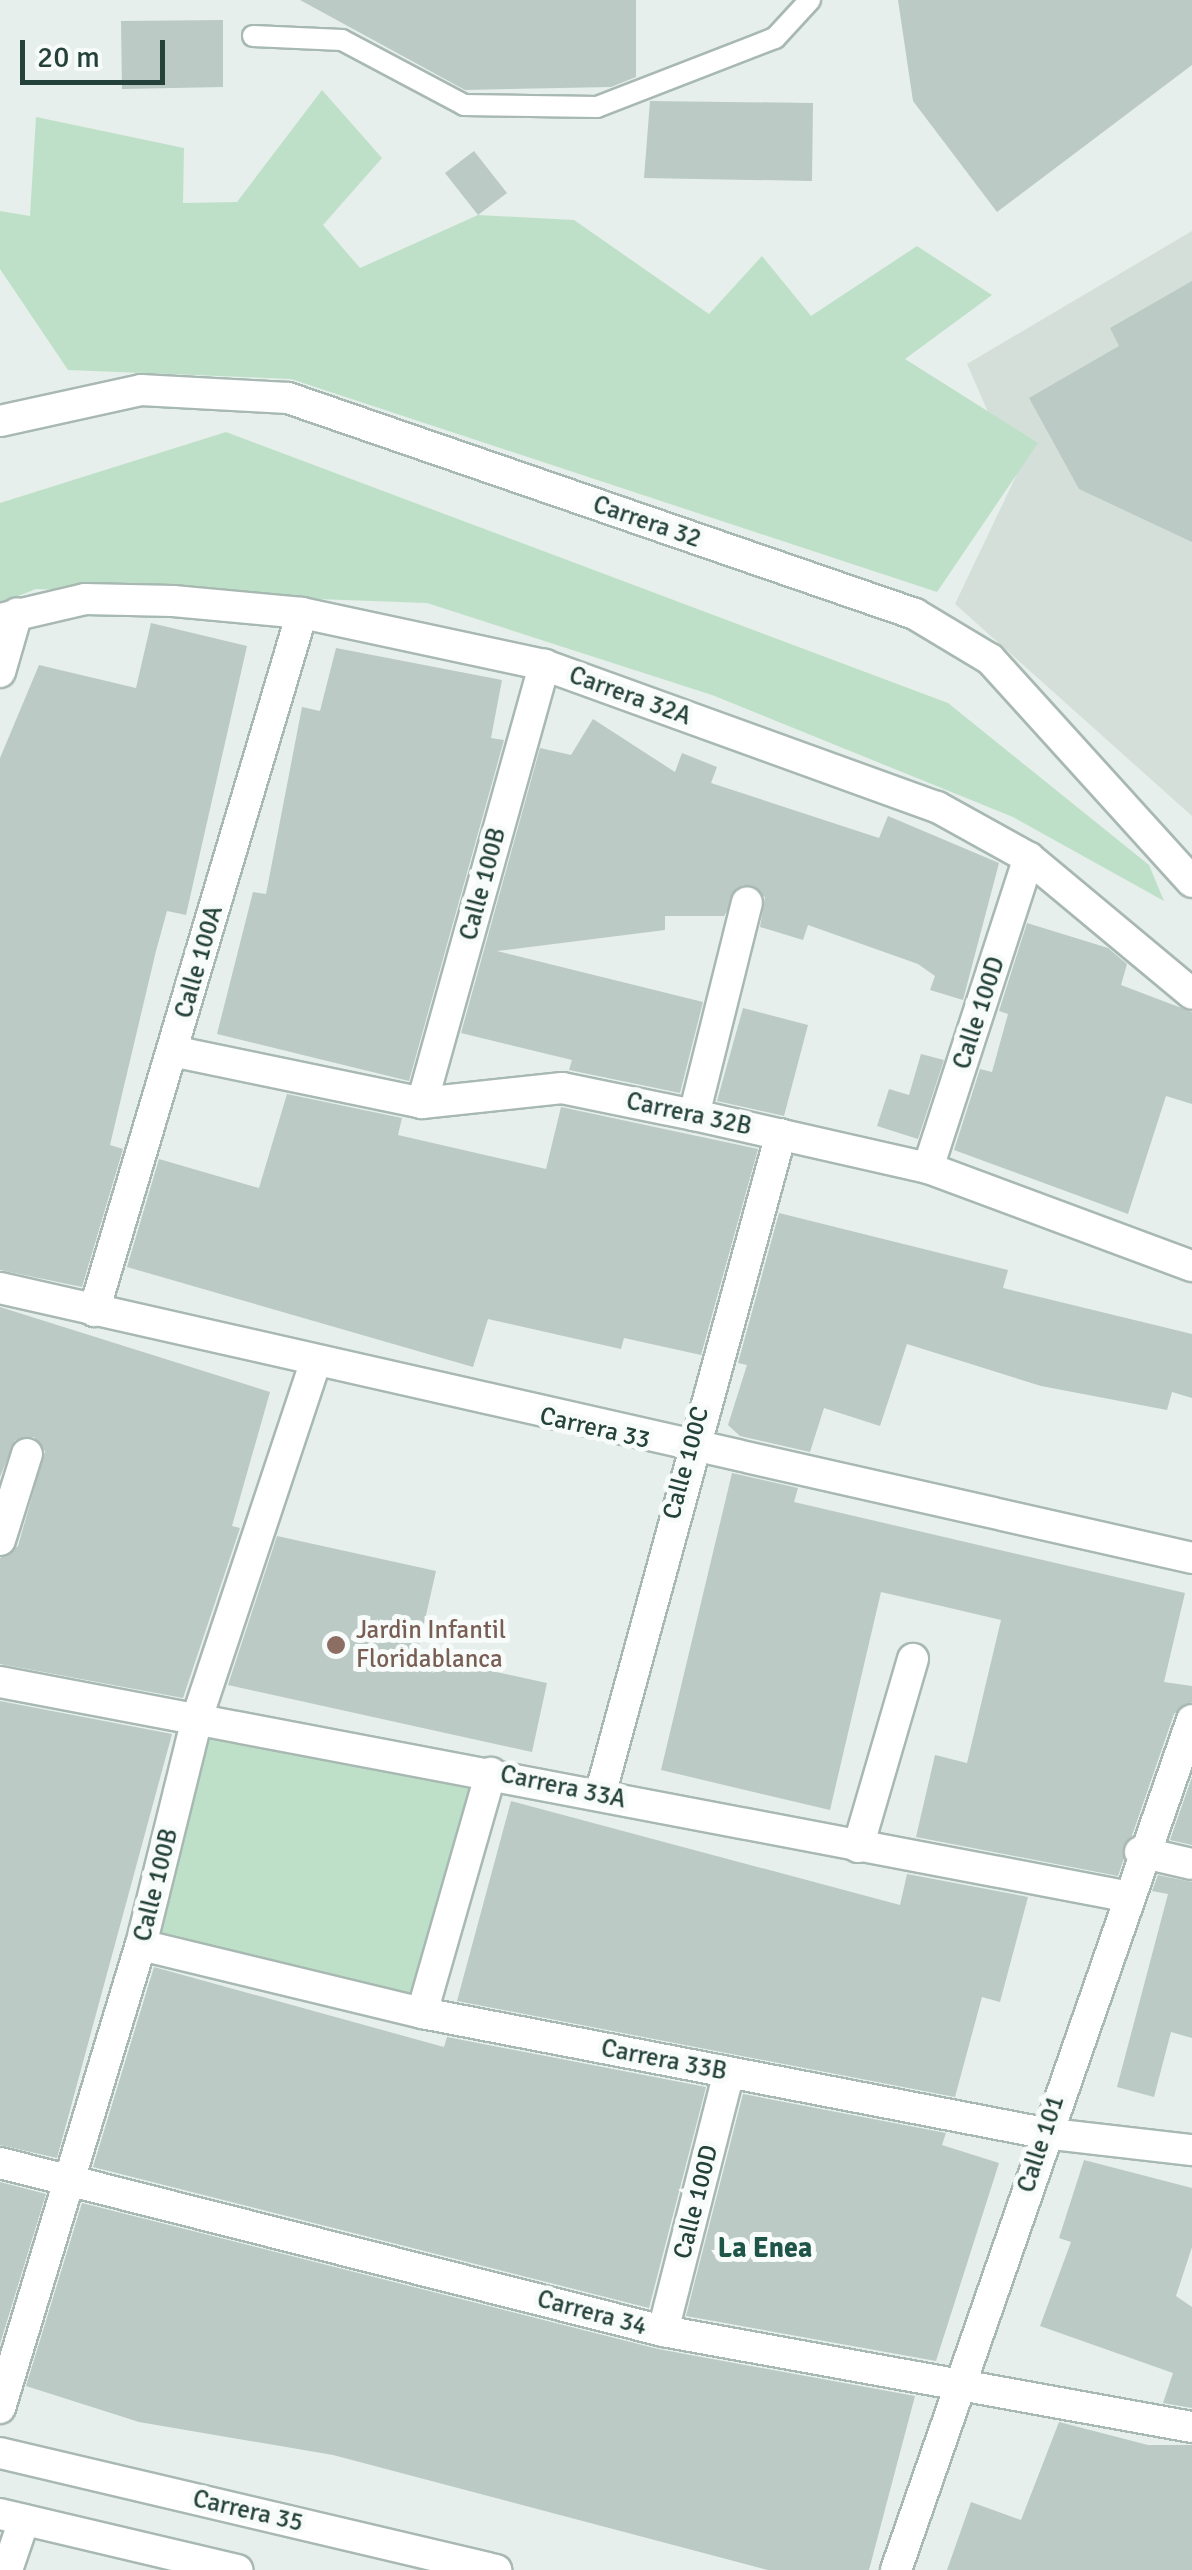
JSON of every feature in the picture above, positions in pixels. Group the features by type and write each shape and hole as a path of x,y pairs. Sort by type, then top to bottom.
{"street":[{"name":"Carrera 32","path":"0,421 141,390 288,398 915,614 990,658 1192,882"},
{"name":"Carrera 32A","path":"9,616 85,599 302,613 544,665 936,808 1029,858 1192,994"},
{"name":"Calle 100A","path":"94,1311 302,613"},
{"path":"0,672 9,616"},
{"name":"Calle 100B","path":"422,1103 544,665"},
{"name":"Calle 100D","path":"928,1168 1029,858"},
{"path":"694,1115 746,903"},
{"name":"Carrera 32B","path":"172,1051 422,1103 562,1088 694,1115 928,1168 1192,1266"},
{"name":"Calle 100C","path":"600,1795 689,1450 781,1134"},
{"name":"Carrera 33","path":"0,1288 689,1450 1192,1558"},
{"name":"Calle 100B","path":"0,2408 141,1945 198,1716 315,1364"},
{"path":"0,1540 27,1454"},
{"path":"858,1847 913,1659"},
{"name":"Carrera 33A","path":"0,1682 198,1716 1125,1896"},
{"name":"Calle 101","path":"896,2570 1140,1852 1192,1720"},
{"path":"422,2013 491,1773"},
{"path":"1140,1852 1192,1864"},
{"name":"Carrera 33B","path":"141,1945 422,2013 729,2073 1044,2133 1192,2150"},
{"name":"Calle 100D","path":"664,2331 729,2073"},
{"name":"Carrera 34","path":"0,2162 664,2331 960,2389 1192,2427"},
{"name":"Carrera 35","path":"0,2453 496,2570"},
{"path":"7,2570 12,2517 237,2570"}],"lane":[{"path":"253,36 342,40 464,105 597,108 775,38 810,0"}],"shaded area":[{"path":"1192,231 1192,816 955,604 1016,476 967,364"}],"green space":[{"path":"322,90 382,158 323,225 360,268 478,215 574,220 709,314 762,256 811,316 917,246 992,295 905,359 1038,443 937,592 291,379 68,370 0,269 0,211 30,216 36,117 184,148 183,203 237,202"},
{"path":"226,432 948,703 1149,865 1164,901 1013,817 712,695 427,603 36,589 0,603 0,503"},
{"path":"198,1715 491,1773 422,2013 141,1945"}],"building":[{"path":"300,0 636,0 636,77 611,87 465,90"},
{"path":"898,0 1192,0 1192,65 997,212 913,101"},
{"path":"223,20 223,87 122,89 121,21"},
{"path":"650,101 813,103 812,181 644,178"},
{"path":"474,151 507,193 478,215 445,173"},
{"path":"1192,281 1192,542 1079,489 1029,398 1119,346 1110,328"},
{"path":"151,623 247,646 186,915 167,911 156,951 110,1145 123,1149 82,1287 0,1270 0,758 39,665 136,688"},
{"path":"336,648 502,680 491,738 504,740 409,1081 217,1034 253,892 266,894 302,707 320,711"},
{"path":"593,719 675,772 682,753 717,767 711,783 879,838 888,816 999,863 963,1000 930,990 935,976 918,964 808,925 803,940 760,927 765,897 743,885 724,916 665,916 665,930 497,951 703,1002 680,1093 569,1070 572,1060 461,1033 540,748 571,755"},
{"path":"1027,923 1108,948 1127,964 1121,985 1192,1012 1192,1104 1166,1096 1128,1214 954,1150 980,1069 992,1072 1008,1014 999,1011"},
{"path":"743,1008 808,1025 784,1116 717,1101"},
{"path":"921,1054 944,1060 918,1139 877,1126 889,1089 909,1095"},
{"path":"287,1094 402,1118 398,1135 546,1169 561,1107 758,1149 701,1355 624,1338 621,1349 488,1319 473,1367 127,1267 159,1159 259,1188"},
{"path":"779,1213 1008,1270 1003,1288 1192,1334 1192,1398 1172,1392 1167,1410 1041,1386 907,1344 880,1426 824,1408 810,1452 740,1436 728,1425 747,1365 738,1363"},
{"path":"0,1307 270,1392 232,1526 240,1528 183,1698 0,1664 0,1558 18,1546 45,1451 34,1437 15,1440 0,1477"},
{"path":"732,1473 798,1488 794,1502 1185,1593 1164,1682 1192,1686 1192,1702 1174,1714 1118,1876 916,1837 935,1755 967,1763 1001,1620 933,1604 881,1592 830,1810 661,1770"},
{"name":"Jardin Infantil Floridablanca","path":"277,1536 436,1571 417,1655 547,1683 532,1752 228,1685"},
{"path":"0,1701 172,1734 57,2158 0,2145"},
{"path":"1192,1777 1192,1845 1170,1840"},
{"path":"511,1801 900,1905 907,1874 1028,1897 1000,2002 982,1997 955,2097 457,2001"},
{"path":"1158,1875 1192,1882 1192,2038 1171,2032 1154,2097 1117,2087 1168,1894 1152,1891"},
{"path":"154,1967 444,2047 447,2037 706,2087 649,2308 93,2167"},
{"path":"743,2094 946,2133 942,2145 999,2163 936,2361 686,2316"},
{"path":"1084,2160 1192,2188 1192,2247 1176,2296 1192,2307 1192,2408 1163,2403 1173,2373 1040,2326 1071,2242 1059,2238"},
{"path":"0,2182 46,2194 0,2344"},
{"path":"82,2203 658,2349 915,2396 869,2570 768,2570 333,2455 139,2422 26,2386"},
{"path":"1059,2422 1148,2445 1192,2445 1192,2570 947,2570 971,2502 1021,2520"}],"place":[{"name":"Jardin Infantil Floridablanca","path":"336,1645"}],"district":[{"name":"La Enea","path":"765,2248"}]}
